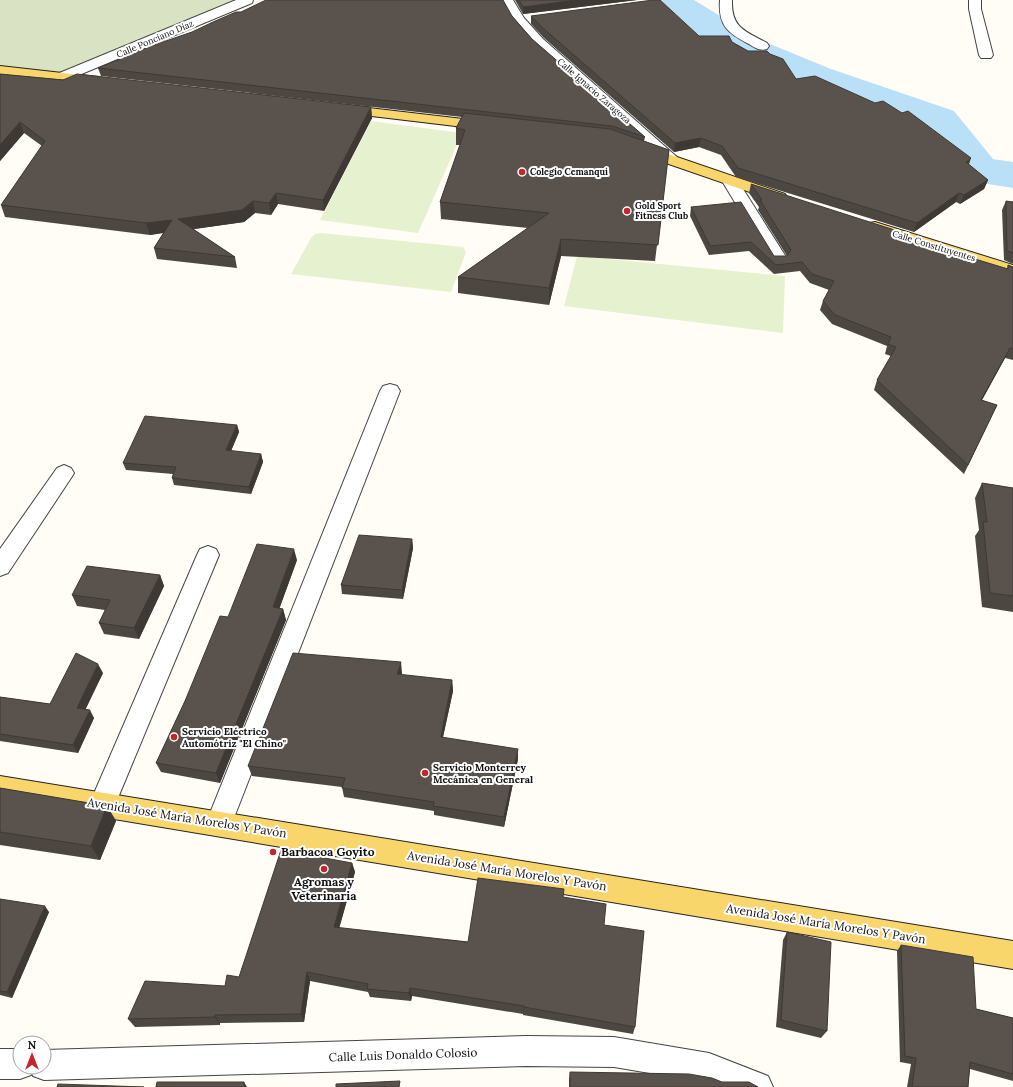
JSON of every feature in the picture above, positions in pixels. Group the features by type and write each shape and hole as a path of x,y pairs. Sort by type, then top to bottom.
{"main road":[{"path":"0,70 110,82"},
{"path":"332,108 506,128"},
{"path":"624,145 797,203"},
{"name":"Calle Constituyentes","path":"856,221 1013,271"},
{"name":"Avenida José María Morelos Y Pavón","path":"0,788 219,823 1013,956"}],"street":[{"name":"Calle Ponciano Díaz","path":"62,77 247,0"},
{"name":"Calle Ignacio Zaragoza","path":"507,0 518,20 538,42 672,160"},
{"path":"726,0 724,13 726,20 731,27 762,46"},
{"path":"975,0 975,9 986,55"},
{"path":"518,20 534,18"},
{"path":"730,181 779,260"},
{"path":"219,823 390,391"},
{"path":"0,567 64,473"},
{"path":"102,805 208,555"},
{"name":"Calle Luis Donaldo Colosio","path":"52,1065 526,1051 614,1052 709,1068 757,1087"},
{"path":"0,1064 12,1064"}],"green space":[{"path":"0,0 239,0 65,74 0,72"},
{"path":"371,121 462,133 418,233 320,220"},
{"path":"321,233 463,247 466,252 451,292 291,274 311,238 315,234"},
{"path":"577,256 785,276 783,333 564,306"}],"building":[{"path":"266,0 503,0 512,16 532,39 645,137 612,126 98,68 130,55 128,54 192,32"},
{"path":"519,0 578,0 523,7"},
{"path":"660,0 699,36 729,36 732,42 748,51 767,51 770,54 783,59 796,79 815,76 875,103 883,101 902,113 908,111 971,158 966,162 988,180 964,195 959,193 917,223 738,168 722,146 701,138 675,143 531,16"},
{"path":"0,74 63,80 77,74 371,107 323,200 276,193 269,203 253,201 242,210 178,219 235,257 154,248 172,220 146,223 1,205 45,141 20,122 0,145"},
{"path":"464,113 610,129 669,150 658,245 561,239 549,288 458,277 549,213 440,202 465,130 456,128"},
{"path":"751,184 904,233 899,236 1008,269 1008,265 1013,267 1013,349 1010,348 981,400 997,405 968,465 877,380 896,347 888,344 891,337 835,315 823,301 834,281 812,274 802,262 776,265 751,242 710,246 691,207 741,202 774,256 787,256 791,250"},
{"path":"1006,201 1013,202 1013,253 1007,251"},
{"path":"145,416 237,425 226,450 261,454 249,487 172,478 176,467 123,463"},
{"path":"982,483 1013,488 1013,596 990,593 983,522 987,522"},
{"path":"359,535 412,539 402,590 341,585"},
{"path":"257,544 294,549 273,607 283,609 216,773 156,763 185,701 220,616 228,617"},
{"path":"87,566 160,575 134,628 99,623 110,600 72,595"},
{"path":"76,653 98,664 77,708 90,710 73,745 0,734 0,697 50,704"},
{"path":"293,653 401,662 397,674 452,680 441,737 518,749 504,817 433,806 434,802 342,788 345,778 248,766"},
{"path":"0,788 107,806 91,846 0,832"},
{"path":"281,850 352,863 334,927 468,942 478,878 564,889 563,897 606,904 604,925 644,931 635,1027 524,1006 410,988 409,993 367,989 368,984 307,972 301,1014 215,1015 215,1017 128,1019 145,981 225,986 227,975 239,977"},
{"path":"0,899 45,906 7,992 0,991"},
{"path":"787,932 831,942 827,1031 781,1020"},
{"path":"901,945 973,957 976,1009 1013,1018 1013,1074 970,1062 968,1087 912,1087 916,1058 905,1056"},
{"path":"570,1072 689,1074 712,1078 722,1082 749,1082 758,1087 570,1087"},
{"path":"400,1081 399,1087 336,1087 336,1084"},
{"path":"157,1082 244,1082 244,1087 156,1087"},
{"path":"58,1084 144,1087 57,1087"}],"waterway":[{"path":"670,0 688,13 744,47 817,77 939,120 979,171 1013,175"}],"place":[{"name":"Colegio Cemanqui","path":"522,172"},
{"name":"Gold Sport Fitness Club","path":"627,211"},
{"name":"Servicio Eléctrico Automótriz \"El Chino\"","path":"174,737"},
{"name":"Servicio Monterrey Mecánica en General","path":"425,773"},
{"name":"Barbacoa Goyito","path":"273,852"},
{"name":"Agromas y Veterinaria","path":"324,869"}]}
